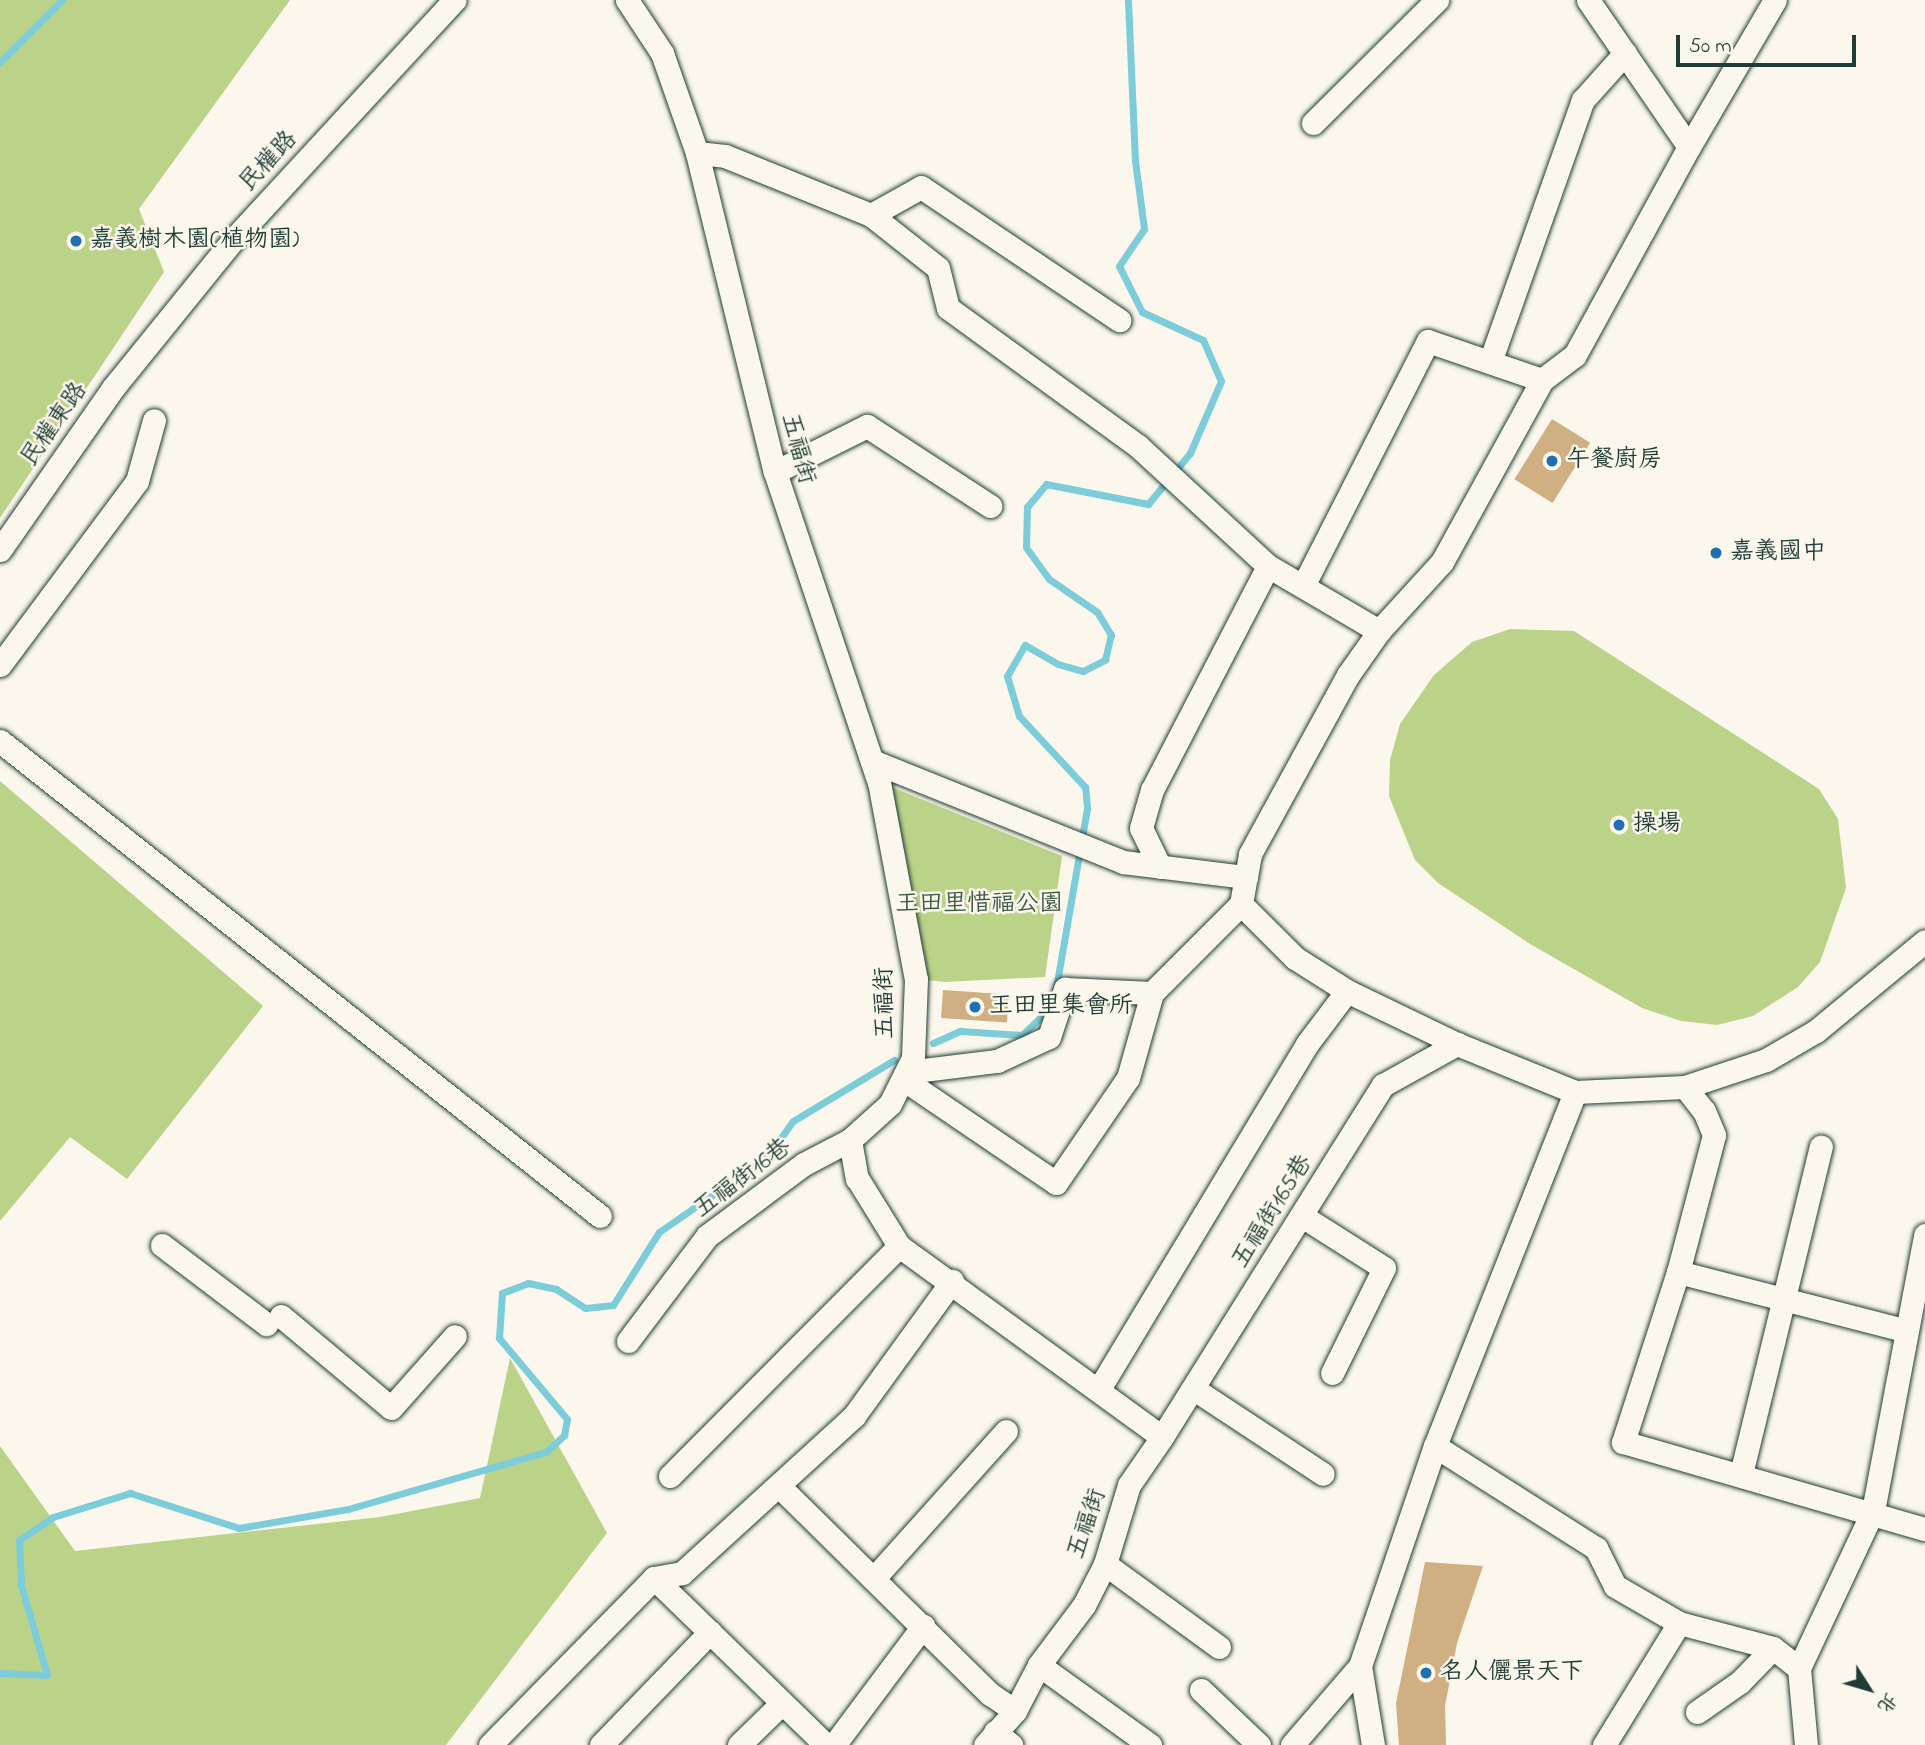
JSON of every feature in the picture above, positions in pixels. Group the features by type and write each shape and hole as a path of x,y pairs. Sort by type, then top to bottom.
{"street":[{"name":"民權路","path":"130,365 232,241 454,0"},
{"name":"五福街","path":"627,0 662,52 696,153 775,472 872,761 916,979 913,1058 890,1104 849,1140"},
{"path":"1313,123 1437,0"},
{"path":"1588,0 1689,147"},
{"path":"905,1075 1056,1183 1128,1078 1152,993 1241,904 1250,854 1311,736 1379,631 1442,562 1542,380 1575,355 1689,147 1776,0"},
{"path":"1490,362 1583,100 1625,53"},
{"path":"696,153 724,156 871,215 938,268 948,308 1162,468 1268,566 1379,631"},
{"path":"871,215 921,187 1119,320"},
{"path":"1303,586 1427,341 1542,380"},
{"name":"民權東路","path":"0,550 130,365"},
{"path":"0,665 137,481 154,420"},
{"path":"775,472 867,426 989,506"},
{"path":"1160,867 1141,828 1152,790 1268,566"},
{"path":"0,741 600,1216"},
{"path":"872,761 1123,862 1246,877"},
{"path":"1241,904 1295,958 1348,990 1457,1044 1576,1092 1634,1093 1685,1087 1766,1060 1816,1031 1925,942"},
{"path":"905,1075 997,1061 1049,1037 1065,989 1152,993"},
{"path":"1099,1390 1307,1044 1348,990"},
{"name":"五福街165巷","path":"1162,1437 1383,1085 1457,1044"},
{"path":"1685,1087 1704,1111 1714,1135 1678,1272 1623,1442 1873,1511 1925,1530"},
{"path":"1293,1745 1360,1666 1435,1446 1576,1092"},
{"path":"849,1140 858,1178 899,1246 952,1281 1162,1437"},
{"name":"五福街16巷","path":"628,1341 707,1236 804,1164 849,1140"},
{"path":"1741,1475 1781,1298 1821,1147"},
{"path":"1302,1216 1384,1268 1332,1373"},
{"path":"1806,1745 1799,1668 1873,1511 1904,1329 1925,1235"},
{"path":"162,1245 274,1320 391,1408 455,1336"},
{"path":"670,1476 899,1246"},
{"path":"1678,1272 1904,1329"},
{"path":"490,1745 654,1578 682,1573 781,1488 854,1416 952,1281"},
{"path":"1194,1389 1323,1474"},
{"path":"874,1577 1006,1431"},
{"name":"五福街","path":"997,1741 1039,1665 1084,1605 1105,1564 1129,1485 1162,1437"},
{"path":"1435,1446 1596,1548 1615,1586 1679,1623 1773,1648 1799,1668"},
{"path":"781,1488 990,1694 1015,1711"},
{"path":"1105,1564 1219,1647"},
{"path":"654,1578 826,1745"},
{"path":"1604,1745 1679,1623"},
{"path":"834,1745 923,1626"},
{"path":"601,1745 710,1632"},
{"path":"1697,1712 1740,1682 1773,1648"},
{"path":"1039,1665 1150,1745"},
{"path":"1360,1666 1373,1745"},
{"path":"1201,1690 1259,1745"},
{"path":"739,1745 782,1703"}],"green space":[{"name":"嘉義樹木園(植物園)","path":"0,0 290,0 139,209 164,272 0,518"},
{"name":"操場","path":"1510,629 1574,631 1819,789 1838,819 1846,888 1820,962 1798,987 1753,1016 1717,1025 1681,1021 1642,1008 1530,944 1438,883 1415,860 1389,796 1390,760 1400,724 1434,675 1472,642"},
{"path":"0,781 263,1006 127,1179 70,1137 0,1221"},
{"name":"王田里惜福公園","path":"879,782 1062,856 1045,977 945,982 916,979"},
{"path":"510,1358 607,1533 446,1745 0,1745 0,1446 75,1551 380,1517 480,1498"}],"building":[{"name":"午餐廚房","path":"1552,419 1590,443 1553,503 1514,479"},
{"name":"王田里集會所","path":"943,990 1009,995 1007,1023 941,1018"},
{"name":"名人儷景天下","path":"1425,1562 1483,1566 1457,1643 1445,1706 1446,1745 1399,1745 1396,1703"}],"waterway":[{"path":"0,62 62,0"},
{"path":"1056,988 1087,808 1085,787 1019,716 1007,676 1025,645 1058,664 1083,671 1105,660 1111,635 1097,612 1049,579 1026,547 1027,507 1046,484 1148,504 1190,453 1221,381 1203,340 1142,312 1119,266 1144,229 1135,161 1128,0"},
{"path":"933,1043 960,1031 1022,1035 1051,1007"},
{"path":"0,1673 47,1675 21,1585 19,1540 53,1517 130,1493 239,1528 348,1509 546,1452 564,1435 567,1419 499,1338 502,1293 528,1283 556,1289 585,1308 613,1305 659,1232 767,1157 793,1121 894,1060"}],"place":[{"name":"嘉義樹木園(植物園)","path":"76,241"},
{"name":"午餐廚房","path":"1552,461"},
{"name":"嘉義國中","path":"1716,553"},
{"name":"操場","path":"1619,825"},
{"name":"王田里集會所","path":"975,1007"},
{"name":"名人儷景天下","path":"1426,1673"}]}
